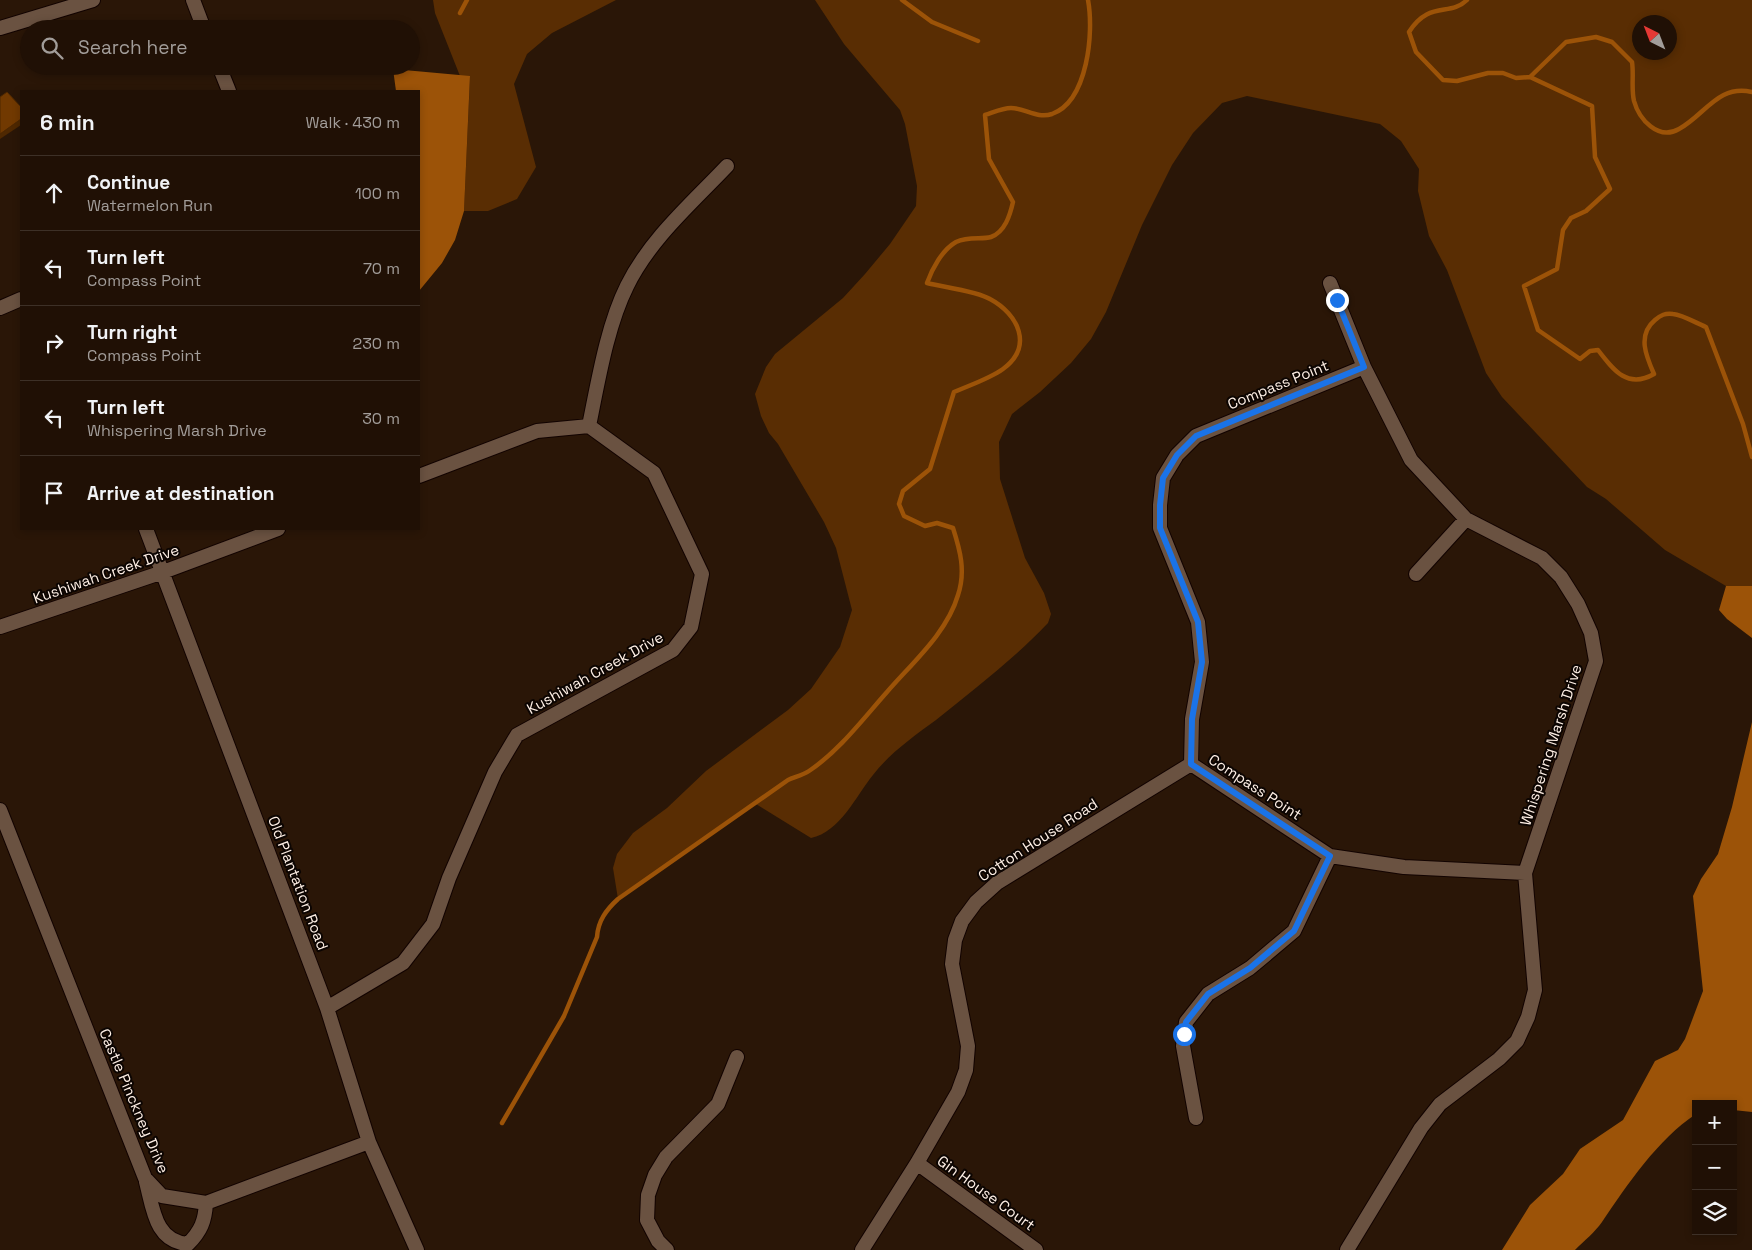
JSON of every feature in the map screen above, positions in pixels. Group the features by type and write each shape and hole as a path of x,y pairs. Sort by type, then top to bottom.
{"street":[{"path":"27,20 93,0"},
{"path":"193,0 201,20"},
{"path":"0,28 20,22"},
{"path":"223,75 230,90"},
{"path":"420,476 537,431 589,426 605,349 627,286 661,235 727,166"},
{"name":"Whispering Marsh Drive","path":"1330,283 1364,367 1410,460 1466,519 1542,558 1561,577 1578,604 1591,633 1596,661 1525,873 1535,990 1528,1017 1517,1041 1499,1059 1440,1104 1421,1128 1347,1250"},
{"path":"0,308 20,299"},
{"name":"Compass Point","path":"1364,367 1196,436 1177,455 1163,478 1160,528 1198,622 1202,662 1192,719 1191,764 1330,856 1404,867 1525,873"},
{"name":"Kushiwah Creek Drive","path":"327,1008 403,963 433,924 449,878 495,772 518,736 673,650 691,627 702,574 654,473 589,426"},
{"path":"1416,574 1466,519"},
{"name":"Old Plantation Road","path":"146,530 327,1008 369,1142 417,1250"},
{"name":"Kushiwah Creek Drive","path":"0,627 163,572 275,530"},
{"name":"Cotton House Road","path":"862,1250 917,1163 958,1092 966,1070 968,1046 952,964 955,940 967,915 976,902 997,883 1191,764"},
{"name":"Castle Pinckney Drive","path":"0,810 145,1178 162,1196 206,1203 369,1142"},
{"path":"1196,1118 1182,1046 1186,1022 1208,994 1250,968 1294,931 1330,856"},
{"path":"667,1250 658,1241 646,1220 648,1195 655,1175 666,1156 718,1104 737,1057"},
{"name":"Gin House Court","path":"917,1163 1036,1250"},
{"path":"145,1178 158,1227 168,1238 178,1244 188,1244 196,1236 205,1221 206,1203"}],"shaded area":[{"path":"433,0 616,0 552,33 527,54 514,84 536,167 517,199 488,211 464,211 470,77 460,76 435,13"},
{"path":"815,0 1752,0 1752,586 1726,586 1665,550 1606,499 1587,487 1502,397 1486,373 1447,270 1429,236 1418,191 1419,169 1401,141 1380,124 1247,96 1222,103 1193,133 1172,165 1142,225 1106,312 1091,339 1071,363 1040,392 1012,414 999,442 1000,479 1025,558 1044,593 1051,614 1048,623 994,673 887,759 831,829 811,838 756,804 618,899 613,868 617,854 633,833 667,808 706,771 788,710 811,689 840,647 852,610 836,548 824,522 778,444 769,433 761,416 755,394 766,367 775,354 843,298 890,244 916,206 917,186 905,124 900,110 844,44"},
{"path":"420,71 470,76 464,211 455,240 442,263 420,290 420,90 396,90 394,75 420,75"},
{"path":"1726,586 1752,586 1752,638 1727,619 1719,610"},
{"path":"1752,722 1752,1112 1737,1110 1737,1100 1692,1100 1692,1117 1656,1149 1599,1226 1575,1250 1502,1250 1530,1205 1563,1174 1580,1149 1623,1120 1655,1061 1678,1050 1685,1039 1703,991 1693,896 1701,879 1718,854 1732,807"}],"building":[{"path":"7,92 20,106 20,120 0,134 0,97"}],"waterway":[{"path":"460,13 467,0"},
{"path":"902,0 932,22 978,41"},
{"path":"502,1123 564,1016 597,937 603,916 610,907 618,899 788,780 802,775 820,763 850,734 928,647 953,609 962,578 960,553 953,528 937,523 925,526 904,516 899,504 903,491 930,469 954,392 998,373 1012,360 1018,350 1020,341 1019,331 1015,322 1000,305 984,296 969,291 927,283 938,260 951,245 966,239 996,235 1006,222 1013,202 989,159 985,115 1011,108 1047,115 1064,107 1074,95 1086,64 1090,29 1088,0"},
{"path":"1467,0 1454,8 1432,12 1424,16 1409,32 1416,52 1443,80 1457,81 1488,73 1503,73 1516,78 1530,77 1566,42 1596,37 1612,42 1632,62 1634,101 1640,115 1650,126 1657,130 1671,132 1679,129 1721,96 1730,92 1752,92"},
{"path":"1530,77 1592,106 1595,157 1610,189 1586,211 1571,218 1563,230 1557,269 1524,286 1538,330 1580,359 1590,351 1598,350 1622,376 1637,380 1654,374 1646,353 1645,339 1649,326 1657,318 1665,314 1677,315 1706,327 1743,424 1752,457"}],"route":[{"path":"1184,1034 1186,1022 1208,994 1250,968 1294,931 1330,856 1191,764 1192,719 1202,662 1198,622 1160,528 1163,478 1177,455 1196,436 1364,367 1337,300"}]}
